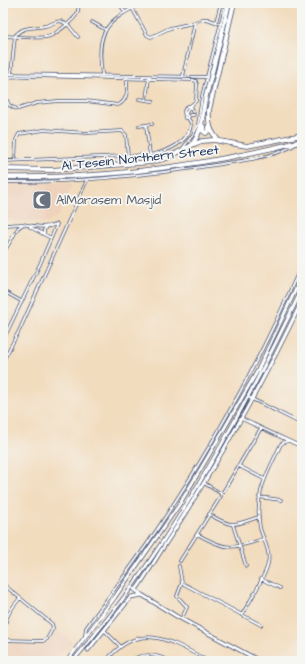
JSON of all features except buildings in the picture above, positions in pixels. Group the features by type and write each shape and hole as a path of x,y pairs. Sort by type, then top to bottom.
{"main road":[{"path":"192,145 200,133 207,85 229,3"},
{"path":"220,141 212,133 208,118 234,3"},
{"path":"202,124 203,131 206,133 209,125"},
{"name":"Al Tesein Northern Street","path":"3,169 64,169 154,161 168,158 192,145 205,141 220,141 248,146 302,135"},
{"name":"Al Tesein Northern Street","path":"3,177 73,176 152,169 231,158 300,142"},
{"path":"73,168 71,172 73,176"},
{"path":"64,169 66,173 64,176"},
{"path":"67,661 86,637 179,505 258,370 302,276"},
{"path":"73,661 111,615 137,579 195,490 248,398 302,290"},
{"path":"136,590 204,483 253,400 302,301"},
{"path":"218,451 222,453"},
{"path":"130,575 132,580 137,579"},
{"path":"123,584 129,582 142,595 182,619 260,661"},
{"path":"88,650 131,597 142,595"}],"street":[{"path":"3,36 48,37 56,33 78,13 78,3"},
{"path":"118,3 125,12"},
{"path":"102,74 100,48 101,40 106,30 112,22 125,12 143,3"},
{"path":"216,22 221,3"},
{"path":"181,151 196,129 196,114 207,85 207,77 226,3"},
{"path":"132,8 147,35 151,37 173,28 204,19 220,24"},
{"path":"11,74 15,36 19,31 29,27 44,27 60,21 67,24 78,37"},
{"path":"92,22 106,30"},
{"path":"183,76 195,22"},
{"path":"4,76 11,74 102,74 207,77"},
{"path":"4,76 7,102 12,107 18,109 37,102 58,101 86,101 118,105 125,100 127,78"},
{"path":"3,161 150,155 167,150 181,141 191,126 186,110 195,102 197,84 196,81 193,80 149,78 4,76"},
{"path":"146,100 149,78"},
{"path":"139,99 153,102"},
{"path":"190,106 196,114"},
{"path":"188,118 190,115 196,114"},
{"path":"139,126 152,124"},
{"path":"146,125 150,155"},
{"path":"15,160 16,140 19,134 44,130 87,133 122,131 126,135 128,156"},
{"path":"3,182 69,182 173,171 242,160 278,152 300,142"},
{"path":"3,361 20,329 87,180"},
{"path":"3,225 22,224 29,226 51,238"},
{"path":"3,254 18,228 22,224"},
{"path":"3,340 57,224 46,227 29,226"},
{"path":"44,234 46,227"},
{"path":"86,637 86,628 161,524 214,438 263,350 302,264"},
{"path":"3,291 21,301"},
{"path":"248,398 302,424"},
{"path":"242,419 302,447"},
{"path":"180,561 221,496 221,493 224,492 261,428"},
{"path":"242,615 268,565 269,559 259,517 259,497 264,479 281,444 287,441"},
{"path":"239,466 264,479"},
{"path":"204,483 221,493"},
{"path":"259,497 281,500"},
{"path":"209,514 224,523 234,525 259,517"},
{"path":"234,525 246,566"},
{"path":"197,534 220,546 230,547 240,546 264,539"},
{"path":"179,566 182,583 177,596 187,607 182,619"},
{"path":"261,579 280,588"},
{"path":"182,583 261,625"},
{"path":"3,584 52,624 53,630 47,639 43,641 4,640 5,622 9,610 20,598"},
{"path":"3,613 7,616"},
{"path":"104,630 120,646"},
{"path":"106,661 120,646 140,638 158,638 176,644 208,661"},
{"path":"130,661 153,654 170,661"},
{"path":"244,661 252,657"}],"shaded area":[{"path":"3,183 73,183 58,216 47,223 3,220"},
{"path":"56,629 73,643 55,656 36,661 3,661 3,642 40,643 47,641"}],"place":[{"name":"AlMarasem Masjid","path":"42,200"}]}
